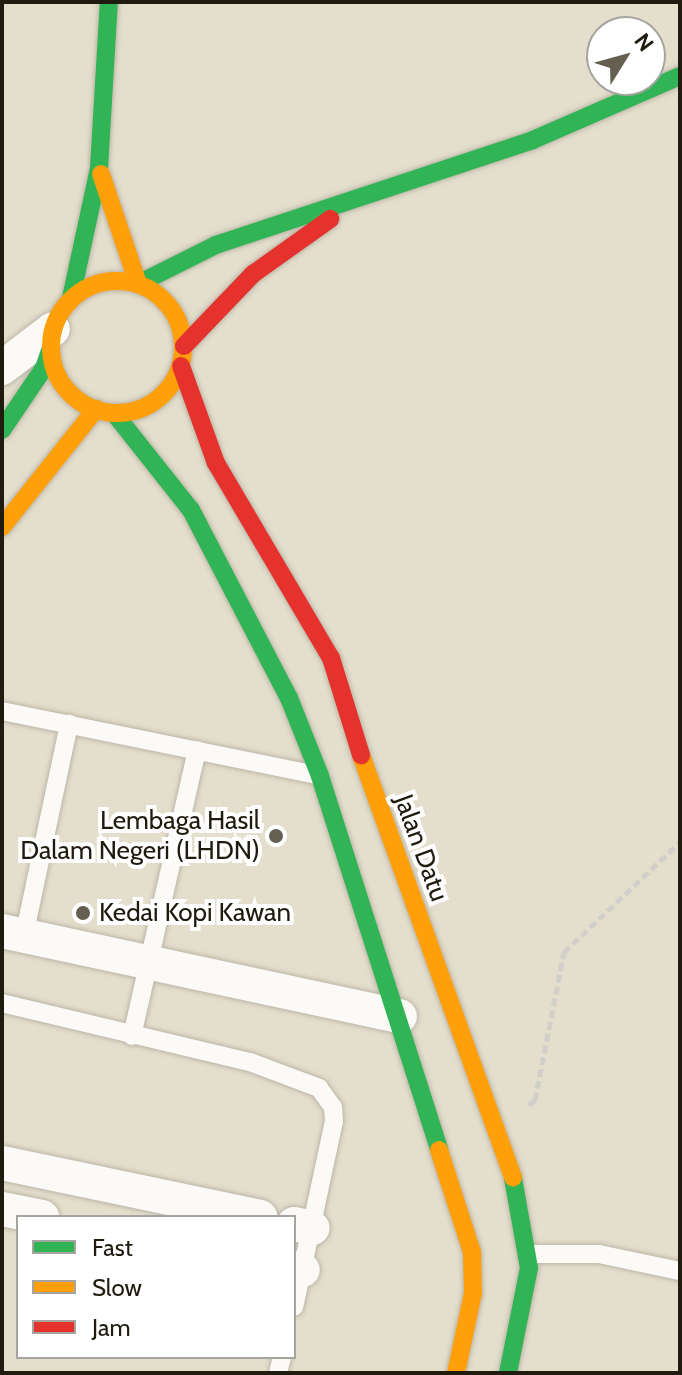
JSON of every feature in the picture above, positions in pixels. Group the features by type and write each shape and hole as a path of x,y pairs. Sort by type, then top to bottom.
{"main road":[{"path":"2,430 33,386 71,298 99,168 109,2"},
{"path":"71,298 103,282 138,284 216,245 533,140 680,76"},
{"path":"52,338 63,386 105,411 148,406 174,382 181,366 184,346 171,308 138,284 99,168"},
{"path":"184,346 253,274 358,199"},
{"name":"Jalan Datu","path":"181,366 216,463 331,658 343,774 368,845 497,1129 519,1198 528,1254 523,1311 508,1373"},
{"path":"2,527 105,411"},
{"name":"Jalan Datu","path":"105,411 191,510 289,698 343,774 368,845 400,1016 472,1252 473,1293 456,1373"}],"street":[{"path":"2,368 52,338"},
{"path":"13,934 400,1016"},
{"path":"2,1163 250,1215"},
{"path":"2,1209 32,1215"}],"lane":[{"path":"2,711 197,750 343,774"},
{"path":"13,934 69,724"},
{"path":"132,1036 197,750"},
{"path":"2,1003 250,1062 310,1082 325,1095 334,1121 303,1226 298,1269"},
{"path":"528,1254 599,1254 680,1271"}],"path":[{"path":"497,1129 535,1100 564,952 680,842"}],"traffic: fast":[{"path":"71,298 99,168 109,2"},
{"path":"138,284 216,245 533,140 680,76"},
{"path":"2,430 44,368 51,348"},
{"path":"114,413 191,510 289,698 320,776 439,1150"},
{"path":"508,1373 529,1268 513,1178"}],"traffic: slow":[{"path":"101,174 138,284"},
{"path":"117,281 142,286 164,300 178,322 183,347 178,372 164,394 142,408 117,413 92,408 70,394 56,372 51,347 56,322 70,300 92,286 117,281"},
{"path":"2,527 96,409"},
{"path":"361,755 513,1178"},
{"path":"439,1150 472,1252 473,1293 456,1373"}],"traffic: jam":[{"path":"184,346 253,274 330,219"},
{"path":"181,366 216,463 331,658 361,755"}],"place":[{"name":"Lembaga Hasil Dalam Negeri (LHDN)","path":"276,836"},
{"name":"Kedai Kopi Kawan","path":"83,913"}]}
